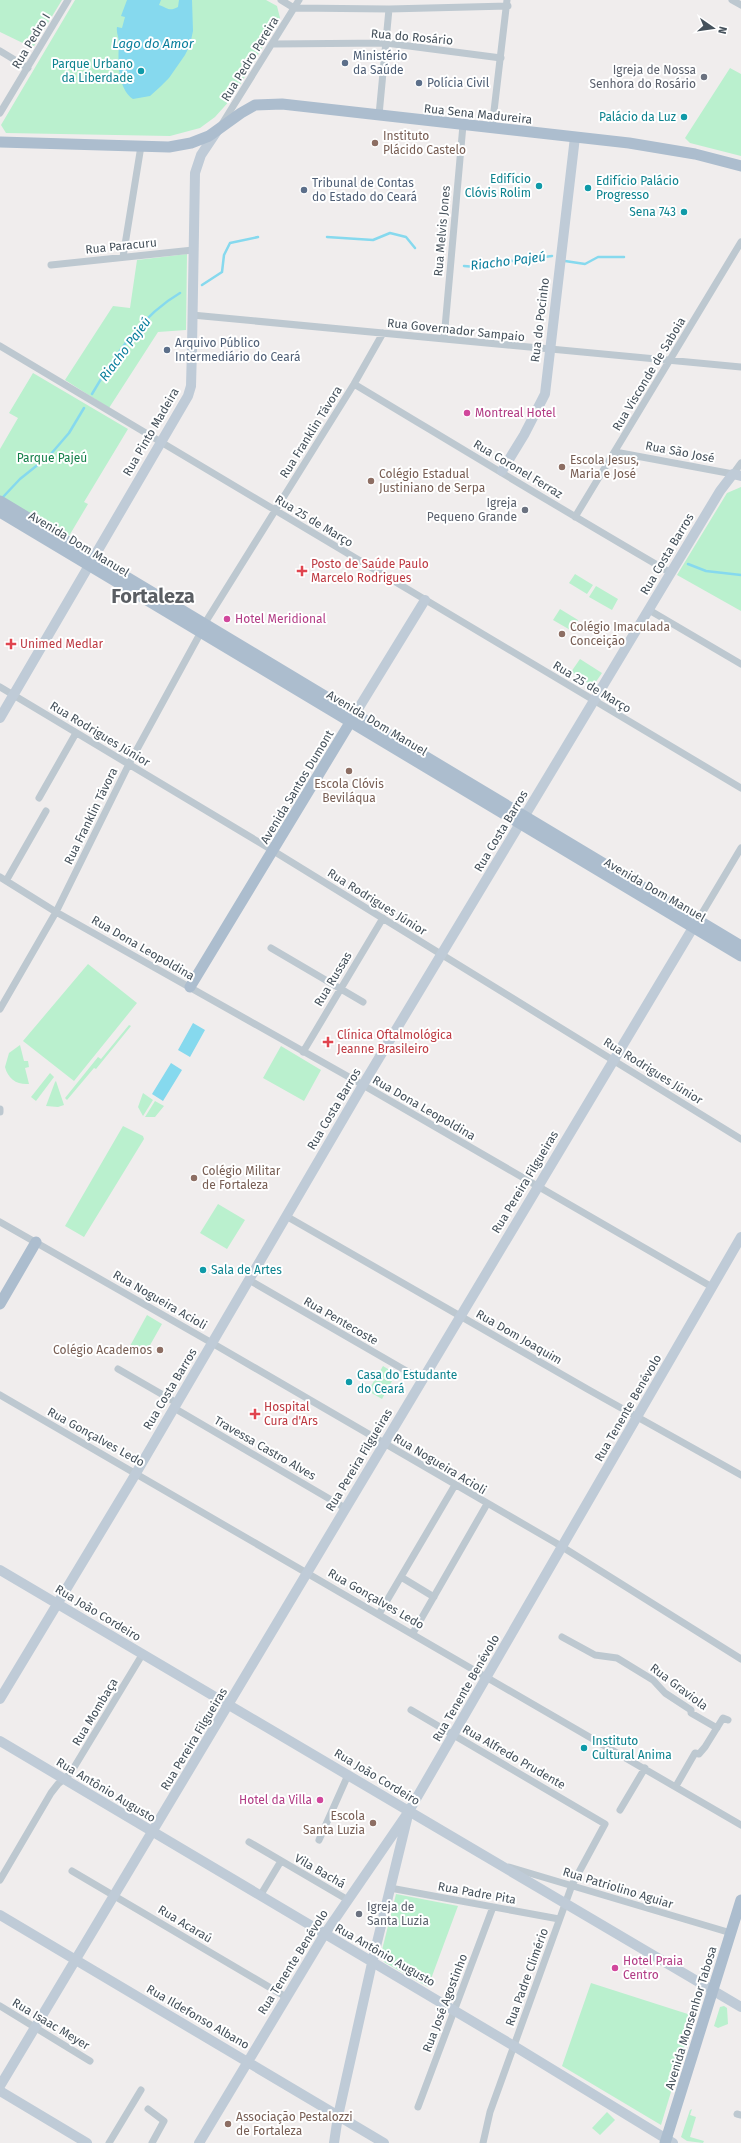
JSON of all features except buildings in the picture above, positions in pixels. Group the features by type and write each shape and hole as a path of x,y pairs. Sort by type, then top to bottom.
{"main road":[{"name":"Rua Sena Madureira","path":"0,142 141,146 182,145 209,136 240,113 255,105 282,104 628,143 695,154 741,166"},
{"name":"Avenida Dom Manuel","path":"0,501 91,561 695,924 741,956"},
{"name":"Avenida Dom Manuel","path":"0,512 91,561"},
{"name":"Avenida Santos Dumont","path":"190,987 274,851 353,718"},
{"name":"Avenida Dom Manuel","path":"695,924 741,946"},
{"path":"0,1304 36,1242"},
{"name":"Avenida Monsenhor Tabosa","path":"668,2142 741,1900"}],"street":[{"name":"Rua Pedro I","path":"0,113 68,0"},
{"path":"280,0 294,8 389,9 508,3 492,128"},
{"name":"Rua Pedro Pereira","path":"218,129 273,44 299,0"},
{"path":"732,0 741,5"},
{"path":"379,115 389,9"},
{"name":"Rua do Rosário","path":"273,44 386,43 501,58"},
{"path":"0,51 28,68"},
{"name":"Rua Melvis Jones","path":"444,339 463,125"},
{"name":"Rua Pinto Madeira","path":"0,718 190,391 196,169 201,156 218,129"},
{"name":"Rua do Pocinho","path":"502,471 543,398 575,137"},
{"path":"123,256 141,146"},
{"name":"Rua Visconde de Saboia","path":"575,516 741,242"},
{"name":"Rua Paracuru","path":"51,265 123,256 193,250"},
{"name":"Rua Governador Sampaio","path":"192,315 741,367"},
{"name":"Rua Franklin Távora","path":"0,1009 56,912 130,764 203,628 354,384 382,333"},
{"name":"Rua 25 de Março","path":"0,346 741,788"},
{"name":"Rua Coronel Ferraz","path":"354,384 671,572"},
{"name":"Rua São José","path":"615,452 737,475"},
{"path":"737,475 741,463"},
{"name":"Rua Costa Barros","path":"0,1699 176,1405 363,1085 671,572 720,491 737,475"},
{"name":"Avenida Santos Dumont","path":"353,718 425,600"},
{"path":"649,610 741,664"},
{"name":"Rua Rodrigues Júnior","path":"0,687 274,851 614,1059 741,1139"},
{"path":"39,798 76,733"},
{"path":"3,879 46,811"},
{"name":"Rua Pereira Filgueiras","path":"0,2086 229,1705 537,1186 741,848"},
{"name":"Rua Dona Leopoldina","path":"3,879 56,912 363,1085 712,1287"},
{"name":"Rua Russas","path":"303,1052 383,918"},
{"path":"271,948 363,1002"},
{"name":"Rua Dom Joaquim","path":"286,1216 638,1417 741,1474"},
{"name":"Rua Nogueira Acioli","path":"0,1222 212,1343 562,1547 741,1659"},
{"name":"Rua Tenente Benévolo","path":"199,2143 324,1935 409,1811 712,1287 739,1243"},
{"name":"Rua Pentecoste","path":"249,1280 422,1380"},
{"name":"Travessa Castro Alves","path":"118,1369 345,1508"},
{"name":"Rua Gonçalves Ledo","path":"0,1395 136,1472 741,1825"},
{"path":"379,1614 455,1485"},
{"path":"413,1633 487,1504"},
{"name":"Rua João Cordeiro","path":"0,1570 741,2007"},
{"path":"401,1577 434,1596"},
{"name":"Rua Graviola","path":"562,1637 595,1655 617,1658 653,1680 665,1694 691,1710 691,1713 717,1728"},
{"name":"Rua Mombaça","path":"0,1880 51,1793 63,1779 70,1774 142,1655"},
{"name":"Rua Alfredo Prudente","path":"411,1710 605,1823"},
{"path":"676,1786 694,1753 699,1754 705,1748 723,1718 728,1720"},
{"name":"Rua Antônio Augusto","path":"0,1741 324,1935 514,2046 668,2142"},
{"path":"620,1810 645,1768"},
{"path":"319,1840 348,1775"},
{"path":"334,2143 338,2116 372,1963 409,1811"},
{"name":"Rua Padre Climério","path":"483,2143 490,2112 559,1919 572,1885 605,1823"},
{"name":"Vila Bachá","path":"249,1842 348,1900"},
{"name":"Vila Bachá","path":"260,1896 281,1861"},
{"name":"Rua Patriolino Aguiar","path":"499,1864 731,1933"},
{"name":"Rua Acaraú","path":"72,1871 286,1997"},
{"name":"Rua Padre Pita","path":"390,1888 559,1919"},
{"name":"Rua José Agostinho","path":"418,2107 493,1907"},
{"name":"Rua Ildefonso Albano","path":"0,1915 384,2143"},
{"name":"Rua Isaac Meyer","path":"0,2006 90,2061"},
{"path":"109,2143 141,2090"},
{"path":"0,2091 87,2143"},
{"path":"148,2109 164,2121 152,2143"}],"green space":[{"path":"0,0 62,0 34,46 31,47 0,32"},
{"name":"Parque Urbano da Liberdade","path":"75,0 266,0 277,6 280,18 232,98 215,117 200,128 170,136 6,133 1,125"},
{"path":"730,68 741,74 741,156 690,143 685,138"},
{"path":"187,254 186,330 158,332 109,408 65,380 113,306 130,308 137,260"},
{"name":"Parque Pajeú","path":"33,373 128,429 84,502 88,504 69,536 0,496 0,449 18,418 9,413"},
{"path":"741,487 741,611 677,575 727,493"},
{"path":"575,574 593,585 587,594 569,583"},
{"path":"596,586 618,599 612,610 589,597"},
{"path":"560,609 578,620 572,631 553,620"},
{"path":"580,659 602,673 593,686 571,672"},
{"path":"88,964 137,1003 74,1081 23,1041"},
{"path":"129,1025 131,1026 96,1069 94,1068 67,1100 65,1098 98,1057 101,1059"},
{"path":"20,1045 24,1061 28,1061 29,1067 25,1068 29,1084 17,1082 11,1078 5,1067 9,1053"},
{"path":"281,1046 321,1070 304,1101 263,1078"},
{"path":"50,1073 54,1077 36,1101 31,1097"},
{"path":"56,1081 64,1105 58,1107 46,1106 55,1082"},
{"path":"143,1093 153,1100 143,1116 138,1107"},
{"path":"155,1101 164,1106 155,1117 145,1117"},
{"path":"123,1126 143,1136 144,1139 84,1237 65,1226"},
{"path":"218,1204 245,1220 227,1249 200,1233"},
{"path":"147,1315 162,1324 145,1354 130,1346"},
{"path":"383,1366 396,1374 382,1399 368,1391"},
{"path":"396,1894 458,1906 428,1987 384,1962 381,1954"},
{"path":"591,1983 694,2016 661,2125 562,2066"},
{"path":"724,2006 727,2008 728,2024 718,2028 714,2026 720,2007"},
{"path":"692,2109 690,2115 696,2117 690,2137 704,2141 703,2143 687,2141 681,2137 690,2110"},
{"path":"607,2112 615,2120 600,2135 592,2128"}],"water":[{"name":"Lago do Amor","path":"127,0 161,0 159,5 170,9 178,7 179,0 192,0 193,31 190,45 185,55 169,78 150,96 133,99 124,88 121,81 119,65 117,27 122,28 125,17 121,16"},
{"path":"193,1023 205,1030 190,1057 178,1050"},
{"path":"171,1063 182,1070 163,1101 152,1094"}],"waterway":[{"name":"Riacho Pajeú","path":"327,237 373,240 390,233 406,237 415,248"},
{"name":"Riacho Pajeú","path":"202,285 222,272 224,255 230,243 258,237"},
{"name":"Riacho Pajeú","path":"464,266 476,267 497,260 512,261 552,256"},
{"name":"Riacho Pajeú","path":"565,261 585,264 598,257 624,257"},
{"name":"Riacho Pajeú","path":"92,394 119,351 141,325 166,302 180,293"},
{"name":"Riacho Pajeú","path":"3,497 20,479 50,455 69,433 84,408"},
{"name":"Riacho Pajeú","path":"688,564 706,571 741,575"}],"place":[{"name":"Ministério da Saúde","path":"345,63"},
{"name":"Parque Urbano da Liberdade","path":"141,71"},
{"name":"Igreja de Nossa Senhora do Rosário","path":"704,77"},
{"name":"Polícia Civil","path":"419,83"},
{"name":"Palácio da Luz","path":"684,117"},
{"name":"Instituto Plácido Castelo","path":"375,143"},
{"name":"Edifício Clóvis Rolim","path":"539,186"},
{"name":"Edifício Palácio Progresso","path":"588,188"},
{"name":"Tribunal de Contas do Estado do Ceará","path":"304,190"},
{"name":"Sena 743","path":"684,212"},
{"name":"Arquivo Público Intermediário do Ceará","path":"167,350"},
{"name":"Montreal Hotel","path":"467,413"},
{"name":"Escola Jesus, Maria e José","path":"562,467"},
{"name":"Colégio Estadual Justiniano de Serpa","path":"371,481"},
{"name":"Igreja Pequeno Grande","path":"525,510"},
{"name":"Posto de Saúde Paulo Marcelo Rodrigues","path":"302,571"},
{"name":"Hotel Meridional","path":"227,619"},
{"name":"Colégio Imaculada Conceição","path":"562,634"},
{"name":"Unimed Medlar","path":"11,644"},
{"name":"Escola Clóvis Beviláqua","path":"349,771"},
{"name":"Clínica Oftalmológica Jeanne Brasileiro","path":"328,1042"},
{"name":"Colégio Militar de Fortaleza","path":"194,1178"},
{"name":"Sala de Artes","path":"203,1270"},
{"name":"Colégio Academos","path":"160,1350"},
{"name":"Casa do Estudante do Ceará","path":"349,1382"},
{"name":"Hospital Cura d'Ars","path":"255,1414"},
{"name":"Instituto Cultural Anima","path":"584,1748"},
{"name":"Hotel da Villa","path":"320,1800"},
{"name":"Escola Santa Luzia","path":"373,1823"},
{"name":"Igreja de Santa Luzia","path":"359,1914"},
{"name":"Hotel Praia Centro","path":"615,1968"},
{"name":"Associação Pestalozzi de Fortaleza","path":"228,2124"}],"district":[{"name":"Fortaleza","path":"153,596"}]}
